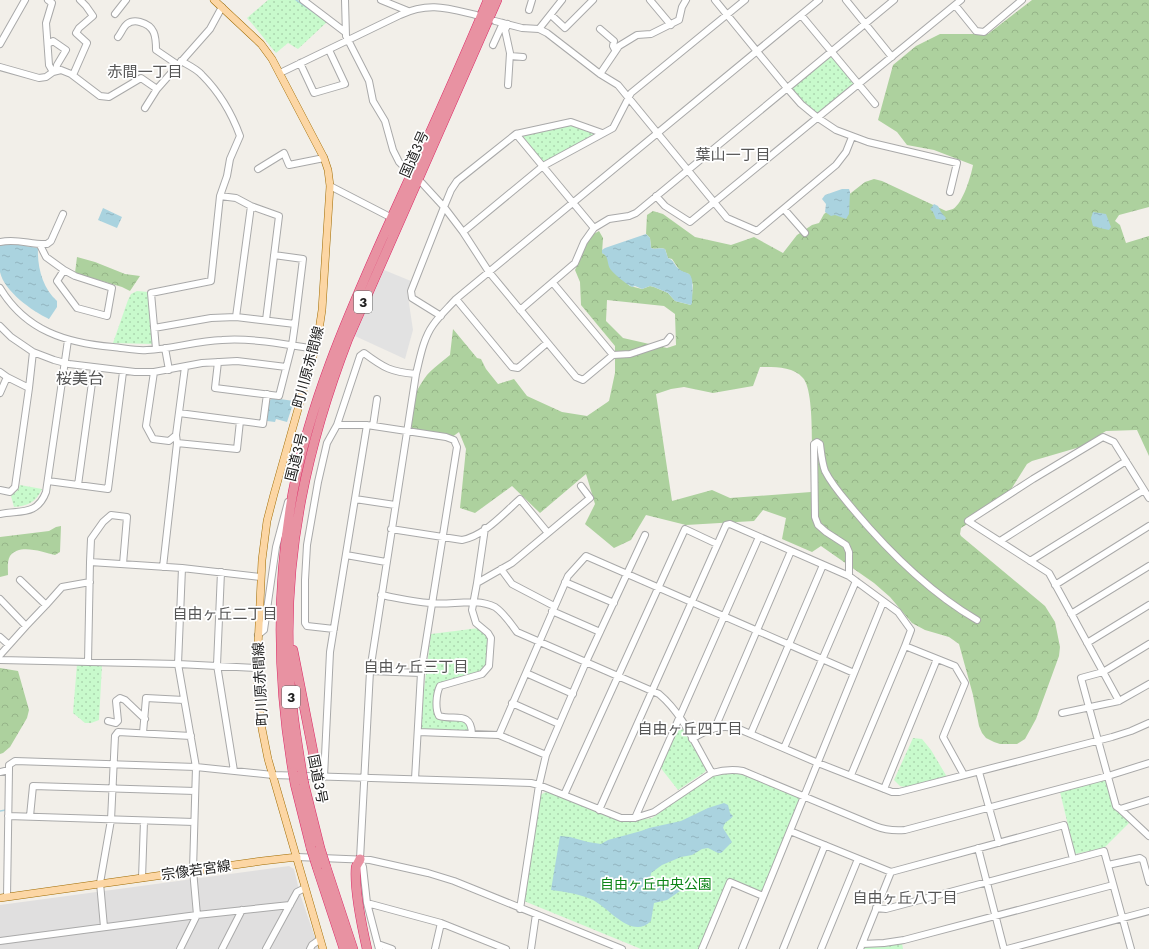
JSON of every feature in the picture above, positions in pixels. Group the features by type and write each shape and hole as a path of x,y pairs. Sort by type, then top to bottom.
{"highway":[{"name":"国道3号","path":"344,949 315,848 297,772 282,690 280,620 287,528 293,491 301,459 319,393 331,361 357,295 488,0"},
{"name":"国道3号","path":"297,772 290,688 288,621 292,557 301,493 314,439 327,396 346,344 497,0"},
{"path":"288,621 295,660 321,777"},
{"path":"360,859 356,866 356,881 361,923 367,949"},
{"name":"国道3号","path":"321,867 353,949"}],"main road":[{"name":"町川原赤間線","path":"214,0 261,44 272,59 324,158 328,170 330,186 322,310 316,349 267,521 260,577 257,668 258,700 262,729 273,775 297,857"},
{"name":"宗像若宮線","path":"3,897 297,857"},
{"path":"297,857 304,888 323,949"}],"street":[{"path":"0,44 25,0"},
{"path":"48,0 52,3 46,23 49,65 55,71"},
{"path":"72,75 87,44 76,33 79,28 93,16 80,0"},
{"path":"115,14 128,0"},
{"path":"303,0 345,32"},
{"path":"345,0 345,32 369,81 373,101 385,121 393,150 399,162 406,169"},
{"path":"381,0 408,11"},
{"path":"529,10 532,0"},
{"path":"539,29 562,0"},
{"path":"551,15 565,28 593,0"},
{"path":"650,0 670,25"},
{"path":"600,74 615,50 636,35 652,34 679,20 682,7 686,0"},
{"path":"715,0 787,88 801,104 818,118 836,130 852,137 886,147 957,162 950,192"},
{"path":"463,232 543,166 613,128 631,93 744,0"},
{"path":"392,949 378,946 367,903 360,859 370,671 416,374 421,352 428,334 433,325 456,299 819,0"},
{"path":"846,0 892,57"},
{"path":"520,310 575,263 584,242 594,228 610,219 629,216 636,213 894,0"},
{"path":"656,196 664,206 690,222 961,0"},
{"path":"955,5 976,31 984,32 1022,0"},
{"path":"145,108 157,90 179,63 210,29 222,7"},
{"path":"280,73 408,11 427,7 444,8 476,15"},
{"path":"801,15 875,104"},
{"path":"118,37 127,24 131,22 136,21 149,25 153,30 156,50 202,74 231,116 240,136 230,158 227,176 220,196 210,281 151,294 156,349"},
{"path":"495,21 522,28 539,29 547,33 600,74 618,85 727,218 757,231 836,165 846,152 852,137"},
{"path":"492,45 505,24"},
{"path":"505,24 510,56 508,86"},
{"path":"600,29 614,41 613,46 615,50"},
{"path":"48,44 53,41 66,50 56,65 55,71"},
{"path":"300,63 314,93 345,84 329,50"},
{"path":"510,56 523,56"},
{"path":"0,67 39,78 61,70 72,75 100,96 109,97 141,78 157,90"},
{"path":"441,316 412,298 411,291 451,190 457,181 516,134 571,122 602,133"},
{"path":"516,134 594,228"},
{"path":"258,169 284,153 289,165 324,158"},
{"path":"422,183 444,207 463,232 489,272 546,343 576,377 583,380 613,355 630,354 666,342 670,337"},
{"path":"330,186 392,218"},
{"path":"220,196 236,198 251,206 279,216 266,320"},
{"path":"236,317 251,206"},
{"path":"784,208 805,233"},
{"path":"0,242 19,240 40,245 48,244 63,214"},
{"path":"40,245 46,257 64,270 81,278 112,288 107,316 77,308 58,281 64,270"},
{"path":"218,362 215,388 279,396 292,345 303,259 274,255"},
{"path":"553,283 613,355"},
{"path":"0,288 9,302 27,320 52,335 68,340 111,347 146,350 222,340 250,340 316,349"},
{"path":"456,299 512,367 518,368 546,343"},
{"path":"154,328 211,318 236,317 295,324"},
{"path":"0,326 33,352 64,363 94,368 123,372 154,372 218,362 237,361 286,367"},
{"path":"0,514 20,513 33,509 44,497 48,481 68,340"},
{"path":"165,348 168,370"},
{"path":"0,490 10,492 15,487 33,352"},
{"path":"334,629 307,626 305,623 307,545 318,482 327,443 337,425 360,356 364,354 391,371 416,374"},
{"path":"163,567 177,443 176,435 185,367"},
{"path":"78,485 94,368"},
{"path":"0,372 29,388"},
{"path":"48,481 108,489 123,372"},
{"path":"154,372 146,426 154,439 169,441 176,435"},
{"path":"0,393 7,377"},
{"path":"179,413 263,424 267,394"},
{"path":"321,777 330,652 355,499 370,425 377,399"},
{"path":"177,443 237,449 240,421"},
{"path":"337,425 370,425 408,430 446,437 454,440 457,447 421,673 416,779"},
{"path":"1119,701 1049,573 968,521 1102,437 1114,442 1149,498"},
{"path":"849,576 849,552 846,545 818,525 815,517 814,444 817,442 820,444 825,470 832,484 872,532 911,569 946,599 977,620"},
{"path":"258,635 264,630 276,547 301,459"},
{"path":"1000,541 1126,461"},
{"path":"477,583 512,563 590,498 581,486"},
{"path":"1030,561 1144,490"},
{"path":"355,499 395,505"},
{"path":"392,529 462,540 471,538 520,499 548,533"},
{"path":"88,662 90,539 103,522 111,515 127,517 123,564"},
{"path":"599,810 717,544 726,525 730,524 849,576 898,612 911,630 851,775"},
{"path":"1055,585 1149,526"},
{"path":"472,734 472,726 466,720 462,718 443,718 439,716 437,710 438,690 440,686 482,674 491,662 491,638 488,633 476,623 472,610 485,528"},
{"path":"564,795 686,529 717,544"},
{"path":"520,908 546,755 586,662 645,535"},
{"path":"635,818 759,537"},
{"path":"715,728 791,551"},
{"path":"346,555 386,562"},
{"path":"499,735 565,582 568,576 586,556 854,673"},
{"path":"90,562 182,568 260,577"},
{"path":"751,733 823,565"},
{"path":"1071,614 1149,566"},
{"path":"180,949 197,915 193,870 196,767 178,664 182,568"},
{"path":"501,569 512,584 553,609 600,632"},
{"path":"221,572 217,665 234,771"},
{"path":"20,580 46,605"},
{"path":"784,748 856,581"},
{"path":"0,655 62,588 90,582"},
{"path":"565,582 614,604"},
{"path":"381,595 431,604 473,603 490,605 504,614 517,632 659,694 669,703 680,717 712,773"},
{"path":"0,599 26,626"},
{"path":"742,949 883,602"},
{"path":"1088,643 1149,605"},
{"path":"0,637 9,645"},
{"path":"1149,644 1103,672 1081,678 1116,806 1149,836"},
{"path":"905,646 955,666 965,683 943,737 964,775"},
{"path":"884,789 937,659"},
{"path":"0,660 217,665 257,668"},
{"path":"370,671 421,673"},
{"path":"526,673 573,694"},
{"path":"1062,713 1119,701 1149,684"},
{"path":"108,721 116,723 118,721 116,701 120,698 126,700 144,720"},
{"path":"143,734 146,698 184,700"},
{"path":"512,703 559,724"},
{"path":"692,739 705,731 715,728 732,727 751,733 818,763 884,789 892,792 899,792 1131,731 1149,723"},
{"path":"104,927 100,883 111,820 115,736 118,732 191,736"},
{"path":"418,732 499,735 546,755"},
{"path":"3,897 7,865 9,765 14,761 196,767 273,775 531,783 540,785 621,818 635,818 654,812 712,773 731,769 743,771 885,830 895,831 905,830 1108,776 1149,763"},
{"path":"0,772 9,770"},
{"path":"979,772 999,843"},
{"path":"30,816 33,786 195,791"},
{"path":"1120,809 1149,800"},
{"path":"8,816 194,822"},
{"path":"142,878 144,821"},
{"path":"0,825 8,825"},
{"path":"790,831 891,872 1064,825 1074,859"},
{"path":"782,949 825,845"},
{"path":"978,848 1004,949"},
{"path":"876,908 886,909 1104,851 1131,949"},
{"path":"297,857 360,859 428,873 536,914 622,949"},
{"path":"821,949 858,858"},
{"path":"1108,866 1140,858 1143,860 1149,882"},
{"path":"0,865 7,865"},
{"path":"891,872 861,946 904,940 1113,885"},
{"path":"702,949 730,882 763,896"},
{"path":"266,949 297,892 304,888"},
{"path":"367,903 441,924 506,949"},
{"path":"0,941 197,915 290,905"},
{"path":"222,949 242,910"},
{"path":"1007,949 1149,911"},
{"path":"530,949 536,914"},
{"path":"435,949 441,924"},
{"path":"310,949 312,945 319,940"}],"shaded area":[{"path":"384,270 411,281 407,290 413,330 405,359 355,336"},
{"path":"289,866 294,869 300,894 319,949 0,949 0,905"}],"green space":[{"path":"268,0 298,0 328,21 298,49 288,43 276,53 247,18"},
{"path":"1032,0 1149,0 1149,207 1119,215 1115,221 1120,225 1126,243 1149,236 1149,456 1137,430 1106,431 1080,447 1032,461 1027,464 1005,499 997,507 961,528 961,536 1045,606 1055,622 1060,647 1059,656 1036,719 1025,739 1017,744 1000,744 986,738 982,733 959,644 949,637 925,630 912,623 890,597 874,583 821,546 812,552 782,539 786,518 763,510 754,521 686,525 646,515 631,540 614,548 585,524 595,504 586,474 540,513 512,486 475,513 460,508 466,449 459,432 448,440 437,440 419,434 411,426 410,421 412,403 420,385 429,372 450,355 453,329 477,358 481,359 486,369 498,384 514,379 527,396 562,412 587,416 609,401 615,373 615,346 581,305 580,282 575,270 590,236 599,231 603,238 602,253 609,259 611,269 630,286 642,289 650,286 654,287 668,293 675,301 691,305 693,285 689,274 680,271 672,259 668,258 665,249 651,248 650,238 646,234 647,215 653,211 663,214 695,237 731,245 754,237 783,253 797,235 812,225 819,223 824,214 865,182 874,179 882,181 946,211 953,209 957,206 963,195 973,165 934,150 907,145 897,132 878,120 893,65 916,46 940,34 988,34","holes":["607,300 664,306 675,314 676,345 667,348 623,338 606,321","760,367 783,368 794,371 803,378 807,386 810,399 812,432 811,492 730,498 712,490 672,501 656,394 671,389 684,387 713,393 753,386"]},
{"path":"831,55 854,82 854,85 819,113 808,107 792,89 793,86"},
{"path":"572,124 594,133 595,135 545,161 542,161 522,135"},
{"path":"77,257 95,262 125,274 140,276 130,291 122,287 75,273"},
{"path":"137,291 148,292 153,344 113,343 128,300 131,294"},
{"path":"20,485 42,489 37,497 31,502 23,506 14,507 11,496 18,490"},
{"path":"61,526 60,552 55,555 25,549 14,552 9,558 8,575 0,577 0,537 49,531"},
{"path":"479,628 489,638 488,663 480,673 440,683 436,686 435,712 440,719 460,719 468,724 470,728 468,731 419,729 431,634"},
{"path":"77,664 102,665 99,720 91,723 85,723 73,713"},
{"path":"0,668 18,671 29,710 27,718 10,747 0,754"},
{"path":"679,726 681,726 706,769 705,772 678,790 660,767"},
{"path":"913,738 922,739 931,750 947,777 910,788 900,786 894,780"},
{"name":"自由ヶ丘中央公園","path":"726,772 742,774 800,798 762,892 729,878 701,949 641,949 524,901 540,795 546,792 553,793 612,818 626,822 652,818 714,774"},
{"path":"1107,779 1114,807 1130,822 1104,848 1075,854 1060,792"},
{"path":"902,943 903,949 863,949 865,947"}],"water":[{"path":"842,189 849,189 850,192 849,214 846,219 835,215 831,216 825,212 826,204 822,199 825,195"},
{"path":"934,204 938,206 946,218 945,220 936,219 930,209"},
{"path":"103,208 122,217 117,228 98,220"},
{"path":"1093,212 1106,214 1111,227 1109,230 1093,226 1091,218"},
{"path":"646,234 650,238 651,248 665,249 668,258 672,260 680,270 690,275 692,284 691,305 675,301 668,293 654,287 650,286 642,289 635,286 632,287 618,277 610,268 606,256 602,253 602,250"},
{"path":"4,244 38,248 42,277 48,290 57,301 57,307 49,319 27,306 7,286 0,272 0,246"},
{"path":"273,398 294,401 287,422 276,419 275,422 267,421 269,401"},
{"path":"724,803 728,805 730,813 733,816 725,823 723,828 732,842 721,853 708,848 702,849 692,855 681,857 662,865 651,873 650,880 653,885 681,886 683,889 667,900 654,903 651,921 644,926 636,927 621,921 600,904 588,898 551,890 560,836 601,844 608,840 649,828 681,821 708,808"}],"waterway":[{"path":"296,0 329,23"},
{"path":"0,811 6,810"}],"district":[{"name":"赤間一丁目","path":"145,72"},
{"name":"葉山一丁目","path":"733,155"},
{"name":"桜美台","path":"80,378"},
{"name":"自由ヶ丘二丁目","path":"225,614"},
{"name":"自由ヶ丘三丁目","path":"416,667"},
{"name":"自由ヶ丘四丁目","path":"690,729"},
{"name":"自由ヶ丘八丁目","path":"905,898"}]}
